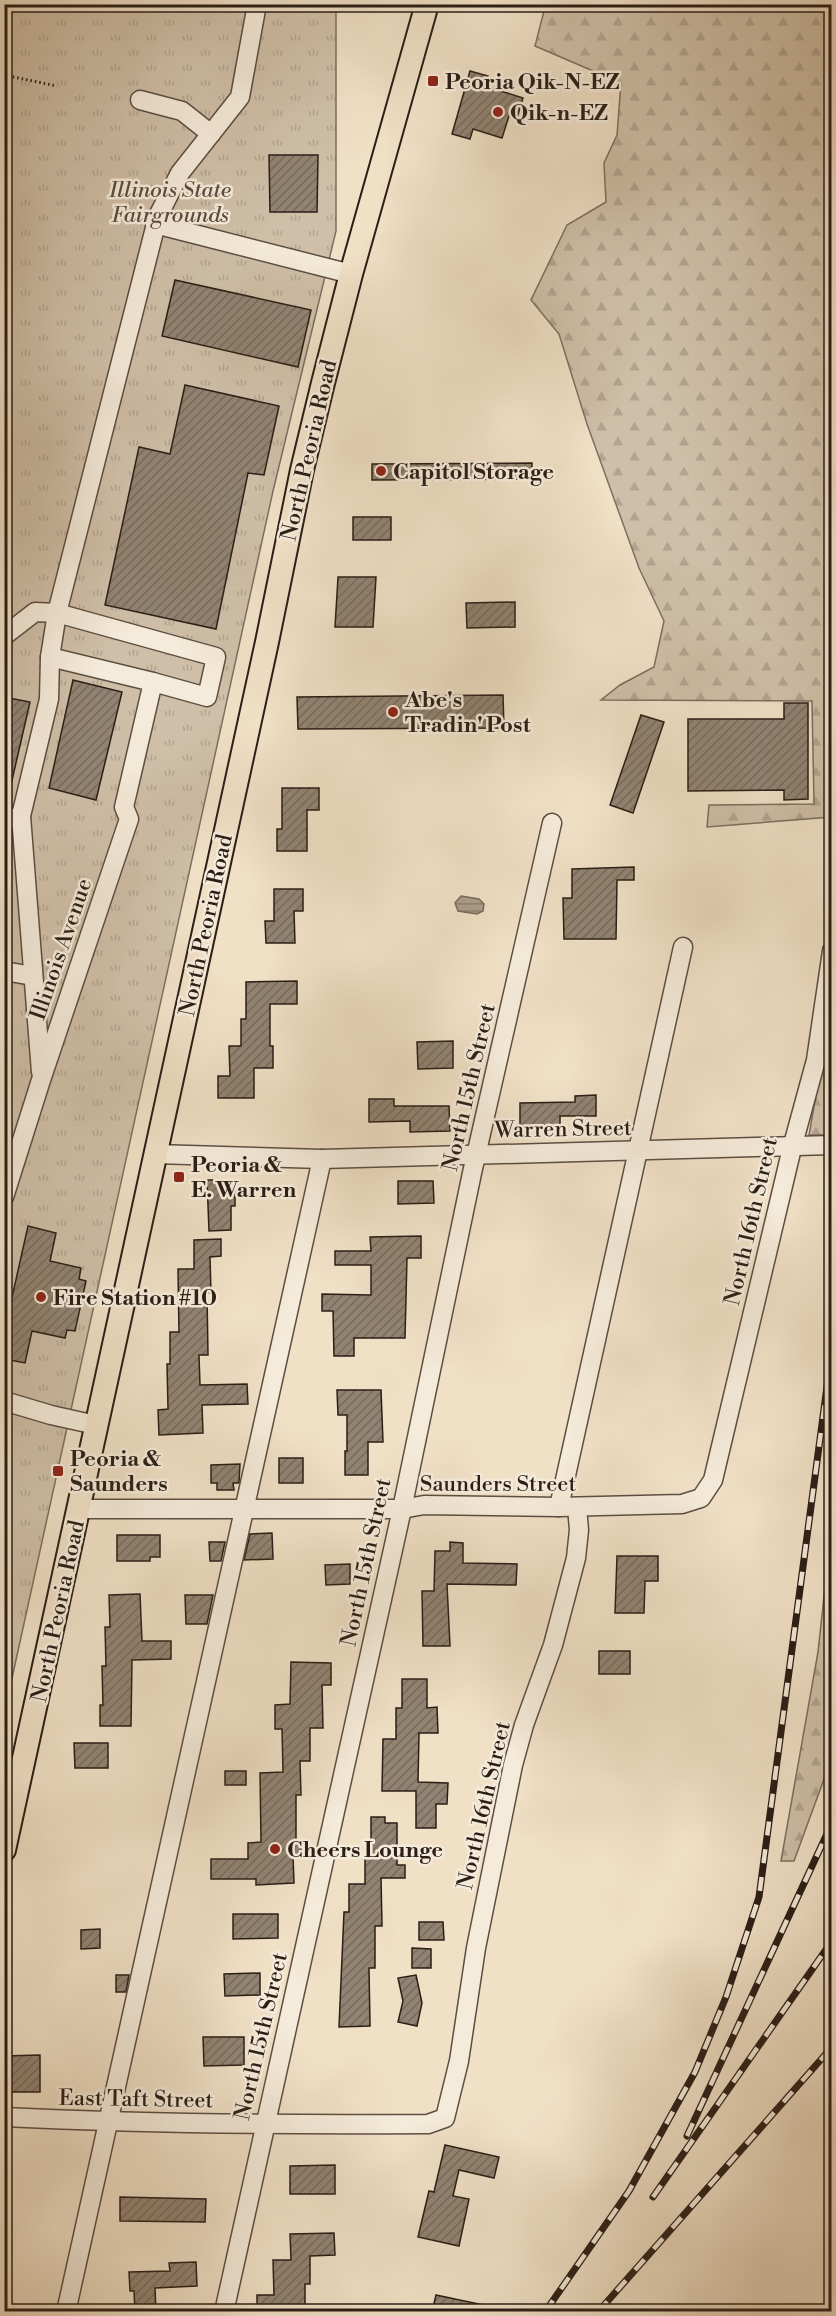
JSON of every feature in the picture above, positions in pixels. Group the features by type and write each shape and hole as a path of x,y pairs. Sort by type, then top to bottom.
{"main road":[{"name":"North Peoria Road","path":"4,1850 267,642 302,470 351,274 427,4"}],"street":[{"path":"41,1080 33,976 13,819 49,699 50,657 57,614 155,224 180,173 240,97 257,4"},
{"path":"140,100 182,111 211,134"},
{"path":"155,224 351,274"},
{"path":"4,636 35,612 57,614 216,657 207,697 50,657"},
{"name":"Illinois Avenue","path":"4,1197 129,819 124,807 153,682"},
{"name":"North 15th Street","path":"224,2312 402,1509 477,1153 552,822"},
{"name":"North 16th Street","path":"445,2118 459,2061 476,1948 513,1765 524,1725 553,1645 576,1558 579,1530 568,1507 638,1151 683,947"},
{"name":"North 16th Street","path":"700,1498 713,1480 792,1148 816,1060 831,951"},
{"path":"4,971 33,976"},
{"name":"Warren Street","path":"155,1154 322,1159 460,1157 477,1153 792,1148 831,1145"},
{"path":"66,2312 322,1159"},
{"path":"4,1401 96,1425"},
{"name":"Saunders Street","path":"79,1509 402,1509 424,1505 568,1507 682,1504 700,1498"},
{"name":"East Taft Street","path":"4,2118 264,2125 429,2124 445,2118"}],"path":[{"path":"4,75 57,86"}],"green space":[{"path":"564,4 831,5 831,817 707,827 709,805 814,804 812,701 601,700 620,685 654,667 664,621 639,568 587,424 559,334 531,300 567,225 606,202 604,163 617,135 621,83 535,46 544,11"},
{"name":"Illinois State Fairgrounds","path":"5,5 336,5 336,231 273,491 5,1710"},
{"path":"831,1010 831,1135 809,1135"},
{"path":"831,1532 831,1760 794,1861 781,1861 818,1652"}],"shaded area":[{"path":"461,896 479,899 484,904 483,911 477,914 458,911 455,903"}],"building":[{"path":"470,71 488,76 485,86 523,98 517,118 509,116 502,138 473,129 470,139 452,134"},
{"path":"269,155 318,155 317,212 270,212"},
{"path":"175,280 311,310 298,367 162,336"},
{"path":"185,385 279,406 264,475 248,473 216,629 105,605 139,447 170,454"},
{"path":"532,463 532,479 372,480 372,464"},
{"path":"353,517 391,517 391,540 353,540"},
{"path":"338,577 376,577 373,627 335,627"},
{"path":"515,602 515,627 467,628 466,603"},
{"path":"73,680 122,692 96,800 49,788"},
{"path":"503,695 504,728 298,729 297,697"},
{"path":"4,697 30,702 10,789 4,788"},
{"path":"784,703 808,703 808,799 784,800 784,790 688,791 688,719 784,719"},
{"path":"641,715 664,722 633,813 610,805"},
{"path":"282,788 319,788 319,810 307,810 307,851 277,851 277,829 282,829"},
{"path":"634,867 634,880 617,880 616,939 564,939 563,898 572,898 572,869"},
{"path":"274,889 303,889 303,911 294,911 295,943 266,943 265,921 274,921"},
{"path":"297,981 297,1004 270,1004 270,1046 273,1046 273,1068 254,1068 254,1098 218,1098 218,1076 230,1076 229,1046 241,1046 241,1019 246,1019 246,982"},
{"path":"453,1041 453,1068 418,1069 417,1042"},
{"path":"596,1095 596,1116 560,1116 560,1130 520,1130 520,1103 575,1102 575,1096"},
{"path":"369,1099 394,1099 394,1106 449,1106 450,1131 410,1132 410,1121 369,1122"},
{"path":"207,1180 235,1180 235,1206 231,1206 231,1230 209,1231"},
{"path":"398,1181 433,1181 434,1203 398,1204"},
{"path":"28,1226 56,1233 50,1261 81,1268 79,1279 86,1281 75,1331 67,1330 65,1338 32,1331 25,1363 4,1359 4,1333"},
{"path":"421,1236 421,1258 407,1258 405,1338 354,1338 354,1356 334,1356 333,1311 322,1311 322,1294 371,1295 371,1265 335,1265 335,1251 371,1251 370,1237"},
{"path":"221,1239 221,1256 210,1257 211,1293 207,1293 208,1355 199,1355 200,1385 247,1384 248,1404 202,1405 203,1433 159,1435 158,1410 168,1409 167,1364 170,1364 170,1332 179,1332 178,1269 194,1269 194,1240"},
{"path":"337,1390 381,1390 383,1442 368,1442 368,1475 345,1475 347,1415 338,1415"},
{"path":"279,1458 303,1458 303,1483 279,1483"},
{"path":"240,1464 239,1483 233,1483 234,1490 217,1490 217,1483 211,1483 211,1465"},
{"path":"272,1533 273,1559 244,1560 250,1534"},
{"path":"117,1535 160,1535 160,1557 150,1557 150,1561 117,1561"},
{"path":"209,1542 225,1542 221,1561 210,1561"},
{"path":"450,1542 463,1543 463,1563 517,1564 516,1585 447,1584 450,1646 423,1646 422,1591 434,1591 435,1551 450,1551"},
{"path":"617,1556 658,1556 658,1581 645,1581 644,1613 615,1613"},
{"path":"350,1564 350,1584 326,1585 325,1565"},
{"path":"140,1594 142,1641 171,1641 171,1659 132,1660 131,1726 100,1726 100,1705 103,1705 102,1666 106,1666 105,1627 110,1627 109,1595"},
{"path":"185,1595 213,1595 207,1624 186,1624"},
{"path":"599,1651 630,1651 630,1674 599,1674"},
{"path":"291,1662 331,1663 331,1685 322,1685 323,1728 310,1728 310,1761 300,1761 301,1795 296,1795 296,1842 301,1842 301,1856 293,1857 294,1883 256,1885 256,1879 211,1879 211,1859 248,1859 248,1843 261,1842 260,1773 283,1772 282,1729 275,1729 275,1705 290,1704"},
{"path":"402,1679 427,1679 427,1708 437,1707 438,1733 419,1733 418,1782 448,1783 447,1804 436,1804 436,1828 416,1828 416,1791 382,1791 383,1739 396,1739 396,1708 402,1708"},
{"path":"74,1743 108,1743 108,1768 75,1768"},
{"path":"225,1771 246,1771 246,1785 225,1785"},
{"path":"371,1817 385,1817 385,1823 397,1823 397,1865 405,1865 405,1878 381,1878 382,1926 375,1926 375,1968 369,1968 370,2026 339,2027 344,1912 349,1912 349,1884 365,1884 365,1854 371,1854"},
{"path":"233,1914 278,1914 278,1938 233,1939"},
{"path":"419,1922 443,1922 444,1940 419,1940"},
{"path":"100,1929 100,1948 81,1949 81,1930"},
{"path":"412,1948 431,1949 431,1968 412,1968"},
{"path":"260,1973 260,1995 225,1996 224,1974"},
{"path":"116,1975 129,1975 126,1992 116,1992"},
{"path":"416,1975 422,2003 417,2026 398,2022 403,2001 398,1978"},
{"path":"203,2037 244,2037 244,2065 204,2066"},
{"path":"40,2055 40,2092 4,2092 4,2056"},
{"path":"445,2145 499,2157 494,2178 459,2170 453,2196 469,2199 459,2246 418,2237 429,2191 434,2192"},
{"path":"335,2165 335,2194 290,2194 290,2166"},
{"path":"120,2197 206,2199 205,2222 120,2221"},
{"path":"334,2233 335,2255 310,2256 310,2284 305,2284 305,2312 257,2312 257,2295 274,2295 273,2260 291,2260 290,2234"},
{"path":"196,2262 197,2286 155,2288 156,2312 135,2312 134,2291 130,2291 129,2272 170,2271 169,2263"},
{"path":"436,2295 484,2305 483,2312 432,2312"}],"railway":[{"path":"545,2312 629,2191 695,2072 726,1997 759,1897 832,1349"},
{"path":"687,2136 832,1823"},
{"path":"653,2197 832,1941"},
{"path":"598,2312 832,2047"}],"place":[{"name":"Peoria Qik-N-EZ","path":"433,81"},
{"name":"Qik-n-EZ","path":"498,112"},
{"name":"Capitol Storage","path":"381,471"},
{"name":"Abe's Tradin' Post","path":"393,712"},
{"name":"Peoria & E. Warren","path":"179,1177"},
{"name":"Fire Station #10","path":"41,1297"},
{"name":"Peoria & Saunders","path":"58,1471"},
{"name":"Cheers Lounge","path":"275,1849"}]}
